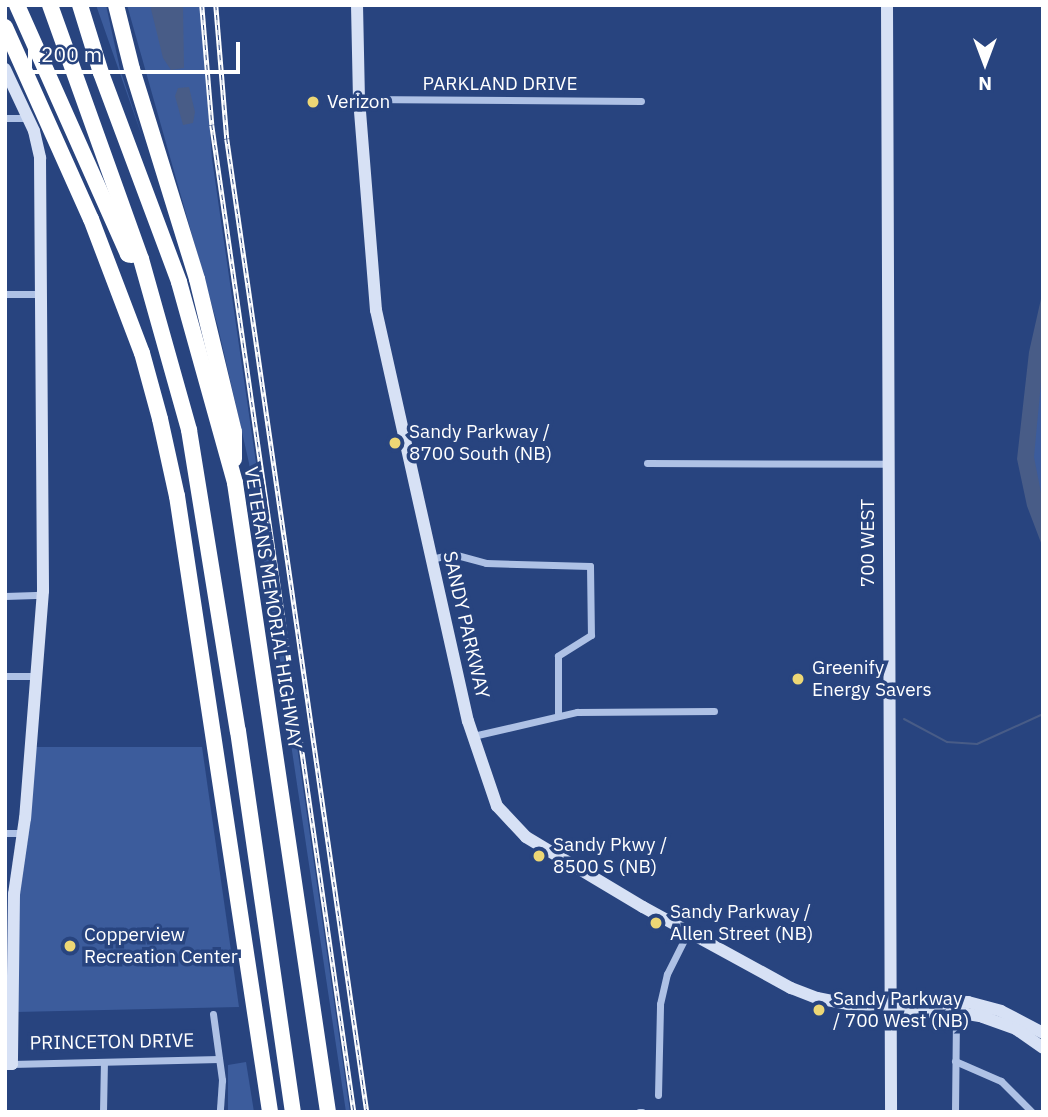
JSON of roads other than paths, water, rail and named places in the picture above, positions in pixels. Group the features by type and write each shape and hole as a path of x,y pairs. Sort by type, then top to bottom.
{"highway":[{"path":"17,5 72,123 128,254 141,259"},
{"path":"50,5 141,259 177,379 200,486 293,1112"},
{"name":"VETERANS MEMORIAL HIGHWAY","path":"80,5 101,73 179,282 235,483 328,1112"},
{"path":"116,5 132,69 197,279 234,432 235,483"},
{"path":"5,27 91,219 151,384 177,496 270,1112"},
{"path":"72,123 83,170 99,210 150,365 151,384"}],"street":[{"name":"SANDY PARKWAY","path":"356,5 359,99 376,310 473,736 497,806 519,831 688,932 791,988 817,998 849,1004 890,1004"},
{"name":"700 WEST","path":"887,5 891,1112"},
{"path":"5,69 28,118 40,158 43,595 23,834 14,894 9,976 9,1064"},
{"name":"PARKLAND DRIVE","path":"359,99 642,101"},
{"path":"5,118 28,118"},
{"path":"5,294 41,294"},
{"path":"647,463 887,464"},
{"path":"431,559 453,554 486,563 590,566 591,635 558,656 558,715"},
{"path":"5,596 43,595"},
{"path":"5,676 37,676"},
{"path":"473,736 558,715 599,711 714,711"},
{"path":"5,833 23,834"},
{"path":"658,1095 660,1004 667,974 688,932"},
{"path":"890,1004 919,1000 976,1004 1011,1015 1043,1033"},
{"path":"890,1004 903,1012 956,1012 1005,1024 1043,1048"},
{"path":"955,1112 956,1012"},
{"path":"213,1014 219,1059 220,1112"},
{"name":"PRINCETON DRIVE","path":"9,1064 219,1059"},
{"path":"955,1061 1001,1081 1032,1112"},
{"path":"103,1112 104,1062"}],"waterway":[{"path":"904,719 947,742 977,744 1043,714"}],"railway":[{"path":"202,5 212,125 354,1112"},
{"path":"216,5 227,139 367,1112"}],"place":[{"name":"Verizon","path":"313,102"},
{"name":"Sandy Parkway / 8700 South (NB)","path":"395,443"},
{"name":"Greenify Energy Savers","path":"798,679"},
{"name":"Sandy Pkwy / 8500 S (NB)","path":"539,856"},
{"name":"Sandy Parkway / Allen Street (NB)","path":"656,923"},
{"name":"Copperview Recreation Center","path":"70,946"},
{"name":"Sandy Parkway / 700 West (NB)","path":"819,1010"}]}
